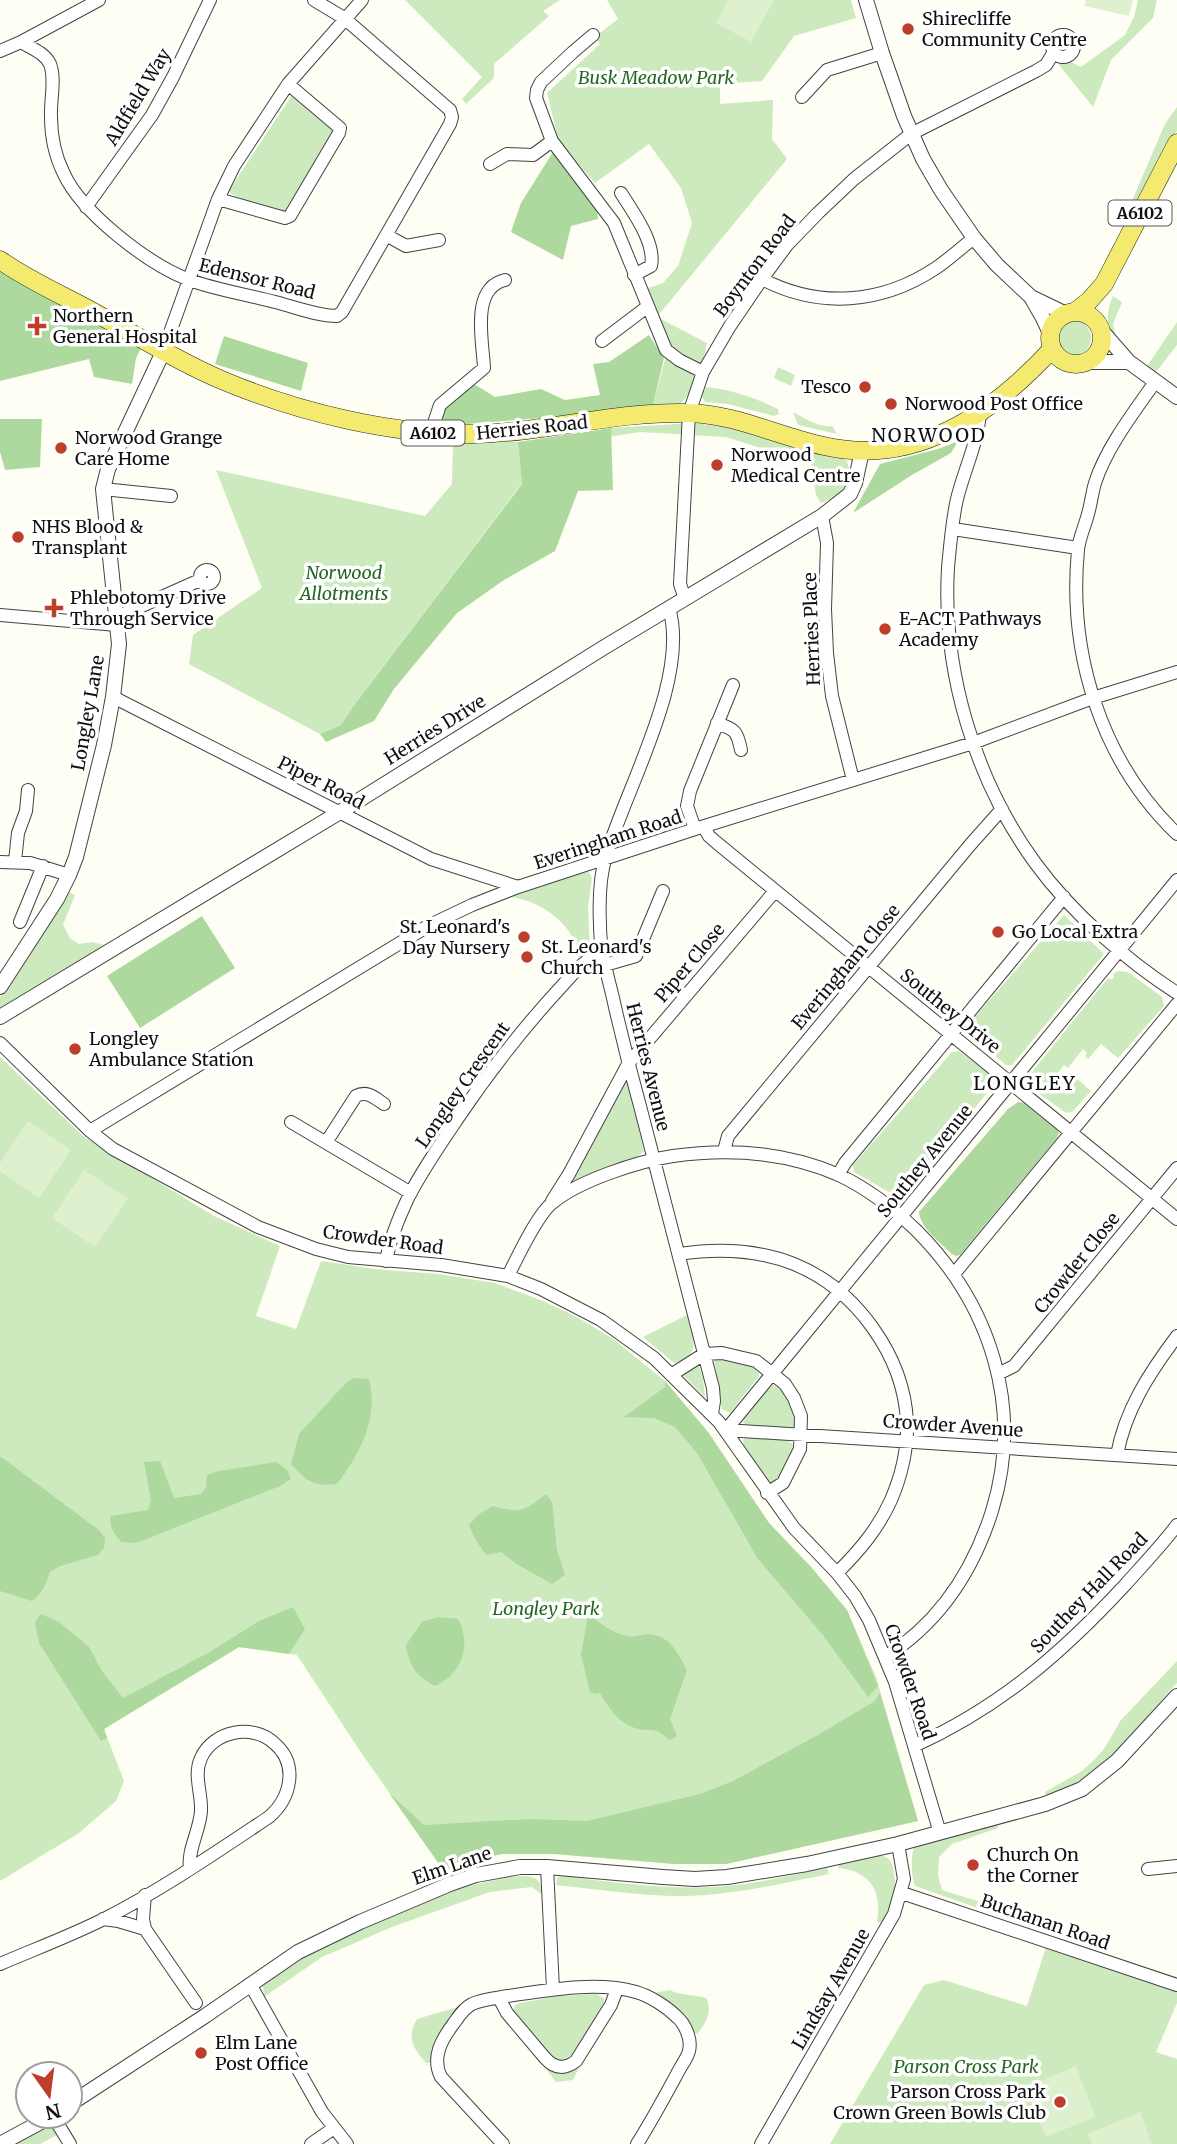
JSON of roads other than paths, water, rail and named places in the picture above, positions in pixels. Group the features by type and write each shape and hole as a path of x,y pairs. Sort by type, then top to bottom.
{"main road":[{"name":"A6102","path":"1031,372 1051,341 1053,325 1089,301 1104,284 1177,143"},
{"name":"Herries Road","path":"0,260 163,352 222,381 304,409 354,421 431,432 508,432 649,415 690,413 739,420 822,446 880,451 916,445 954,428 980,412 1031,372"},
{"name":"A6102","path":"1031,372 1067,363 1074,365 1087,362 1098,352 1102,345 1100,327 1104,284"},
{"path":"1071,312 1087,314 1100,327"},
{"path":"1051,341 1056,355 1067,363"}],"street":[{"path":"0,51 99,0"},
{"name":"Aldfield Way","path":"86,207 152,115 210,0"},
{"path":"314,0 344,18 450,110 452,117 386,235 405,246 439,240"},
{"path":"163,352 218,199 234,166 288,83 362,0"},
{"path":"866,0 911,134 941,190 974,238 1031,298 1044,318 1051,341"},
{"path":"593,35 541,82 536,98 552,142 614,223 666,350 703,372"},
{"name":"Edensor Road","path":"21,42 43,55 50,63 53,141 64,175 76,195 86,207 144,255 188,279 337,316 342,312 386,235"},
{"name":"Boynton Road","path":"685,598 680,584 690,413 703,372 730,326 788,245 853,179 911,134 1036,71 1046,65 1054,52"},
{"path":"802,97 827,70 882,53"},
{"path":"218,199 285,218 290,216 340,128 288,83"},
{"path":"490,164 507,154 533,155 552,142"},
{"path":"621,193 642,228 651,253 651,266 634,275"},
{"path":"762,279 789,292 818,298 841,300 867,297 890,290 935,268 974,238"},
{"path":"431,432 440,405 484,368 481,307 495,285 505,280"},
{"path":"1031,298 1071,312"},
{"path":"601,341 647,307"},
{"path":"1100,327 1129,362 1177,397"},
{"name":"Longley Lane","path":"0,987 57,899 76,857 113,697 119,645 103,489 117,448 163,352"},
{"path":"1087,362 1129,362"},
{"path":"1155,382 1125,425 1095,482 1078,548 1078,629 1083,662 1093,698 1110,743 1136,785 1177,834"},
{"path":"980,412 979,431 957,499 948,567 950,635 959,690 973,743 1002,809 1036,865 1120,952 1177,993"},
{"name":"Herries Drive","path":"0,1017 822,516 850,494 862,451"},
{"path":"103,489 171,496"},
{"name":"Herries Place","path":"822,516 827,543 825,609 832,696 853,780"},
{"path":"953,530 1078,548"},
{"path":"0,615 117,621 201,580"},
{"name":"Herries Avenue","path":"669,608 674,630 669,675 652,735 605,859 600,909 604,959 628,1064 713,1388 712,1414"},
{"name":"Everingham Road","path":"90,1131 428,926 472,905 518,887 700,828 973,743 1093,698 1177,672"},
{"path":"700,828 687,806 690,791 733,685"},
{"name":"Piper Road","path":"113,697 384,837 431,859 518,887"},
{"path":"717,723 735,730 741,750"},
{"path":"15,861 28,790"},
{"name":"Everingham Close","path":"724,1151 728,1136 1002,809"},
{"name":"Southey Drive","path":"700,828 1177,1219"},
{"path":"0,862 15,861 43,866 69,875"},
{"path":"20,922 43,866"},
{"name":"Southey Avenue","path":"726,1430 1177,880"},
{"name":"Longley Crescent","path":"386,1261 397,1221 411,1193 443,1140 513,1041 593,956 604,959 636,956 663,891"},
{"name":"Piper Close","path":"508,1276 527,1239 569,1174 628,1064 775,891"},
{"path":"838,1175 845,1163 1064,897"},
{"path":"954,1274 1177,1004"},
{"name":"Crowder Road","path":"0,1043 90,1131 113,1149 258,1227 285,1239 348,1257 441,1265 508,1276 541,1289 601,1320 654,1358 726,1430 767,1493 794,1528 855,1596 886,1657 940,1833"},
{"path":"327,1142 356,1096 368,1093 384,1104"},
{"path":"292,1122 411,1193"},
{"path":"550,1205 587,1183 654,1159 724,1151 775,1156 838,1175 881,1200 923,1238 954,1274 981,1324 998,1374 1004,1448 997,1494 966,1573 939,1612 923,1629 886,1657"},
{"name":"Crowder Close","path":"998,1374 1014,1366 1177,1168"},
{"path":"678,1255 704,1250 737,1250 795,1264 820,1278 858,1310 874,1329 890,1357 899,1380 907,1422 897,1483 886,1511 870,1538 837,1573"},
{"path":"1118,1455 1123,1429 1142,1386 1177,1336"},
{"path":"671,1375 704,1354 722,1353 756,1361 785,1384 801,1416 800,1449 783,1483 767,1493"},
{"name":"Crowder Avenue","path":"726,1430 1177,1459"},
{"name":"Southey Hall Road","path":"914,1746 982,1711 1044,1665 1107,1604 1177,1525"},
{"name":"Elm Lane","path":"84,2095 298,1952 450,1884 497,1870 520,1867 663,1877 727,1877 807,1864 898,1844 1045,1804 1082,1789 1118,1761 1177,1696"},
{"path":"0,1964 103,1919 190,1868 269,1817 284,1801 290,1783 282,1752 266,1737 244,1732 222,1735 201,1758 198,1769 201,1810 195,1843 189,1855 190,1868"},
{"name":"Lindsay Avenue","path":"761,2144 894,1914 904,1879 898,1844"},
{"path":"1148,1869 1177,1866"},
{"path":"548,1867 554,1989"},
{"name":"Buchanan Road","path":"902,1893 1177,1985"},
{"path":"145,1895 145,1928 196,2003"},
{"path":"103,1919 145,1928"},
{"path":"250,1984 322,2112 348,2144"},
{"path":"503,2144 437,2070 436,2060 447,2032 469,2005 554,1989 617,1989 639,1993 675,2014 683,2023 690,2050 636,2144"},
{"path":"499,1998 507,2012 551,2065 563,2067 576,2061 611,2006 617,1989"},
{"path":"311,2144 334,2128"},
{"path":"0,2144 26,2130"}],"place":[{"name":"Shirecliffe Community Centre","path":"908,29"},
{"name":"Northern General Hospital","path":"37,326"},
{"name":"Tesco","path":"865,387"},
{"name":"Norwood Post Office","path":"891,404"},
{"name":"Norwood Grange Care Home","path":"61,448"},
{"name":"Norwood Medical Centre","path":"717,465"},
{"name":"NHS Blood & Transplant","path":"18,537"},
{"name":"Phlebotomy Drive Through Service","path":"54,608"},
{"name":"E-ACT Pathways Academy","path":"885,629"},
{"name":"Go Local Extra","path":"998,932"},
{"name":"St. Leonard's Day Nursery","path":"524,937"},
{"name":"St. Leonard's Church","path":"527,957"},
{"name":"Longley Ambulance Station","path":"75,1049"},
{"name":"Church On the Corner","path":"973,1865"},
{"name":"Elm Lane Post Office","path":"201,2053"},
{"name":"Parson Cross Park Crown Green Bowls Club","path":"1060,2102"}],"district":[{"name":"NORWOOD","path":"929,435"},
{"name":"LONGLEY","path":"1025,1083"}],"park label":[{"name":"Busk Meadow Park","path":"656,78"},
{"name":"Norwood Allotments","path":"344,583"},
{"name":"Longley Park","path":"546,1609"},
{"name":"Parson Cross Park","path":"966,2067"}]}
